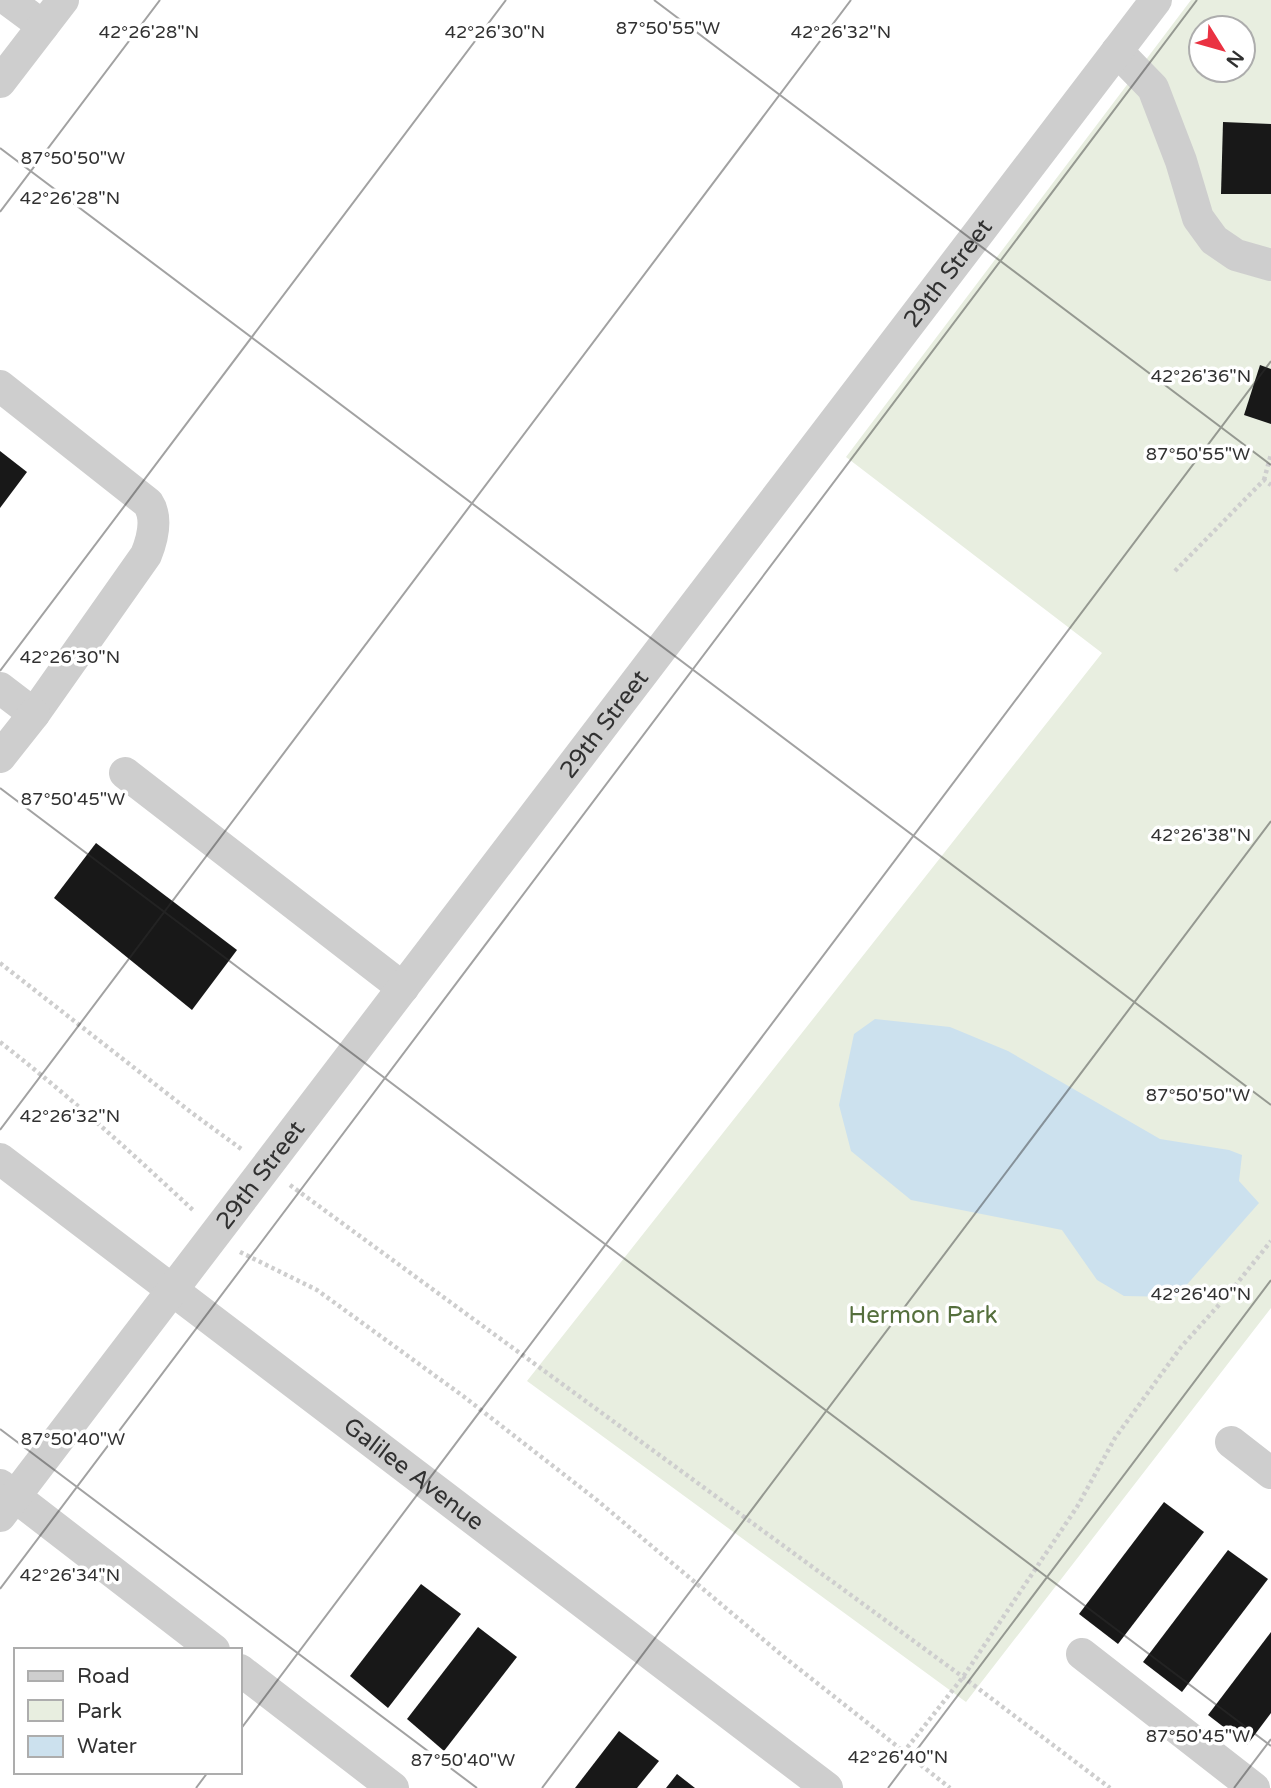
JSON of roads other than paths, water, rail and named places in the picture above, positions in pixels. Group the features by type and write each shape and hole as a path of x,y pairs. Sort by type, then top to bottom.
{"street":[{"path":"8,0 43,26"},
{"path":"1,79 63,0"},
{"name":"29th Street","path":"5,1499 173,1290 1156,0"},
{"path":"1117,51 1153,88 1181,161 1198,218 1214,240 1236,255 1271,265"},
{"path":"0,386 148,503 152,508 153,538 146,555 34,714 0,757"},
{"path":"0,688 34,714"},
{"path":"125,773 403,988"},
{"name":"Galilee Avenue","path":"0,1159 827,1788"},
{"path":"1231,1442 1271,1473"},
{"path":"5,1499 211,1648"},
{"path":"1082,1654 1254,1788"},
{"path":"242,1672 393,1788"}],"water":[{"path":"875,1019 950,1027 1008,1051 1160,1139 1229,1150 1242,1155 1239,1181 1259,1203 1176,1297 1124,1296 1097,1280 1062,1230 911,1200 851,1151 839,1105 854,1034"}],"park label":[{"name":"Hermon Park","path":"923,1315"}]}
